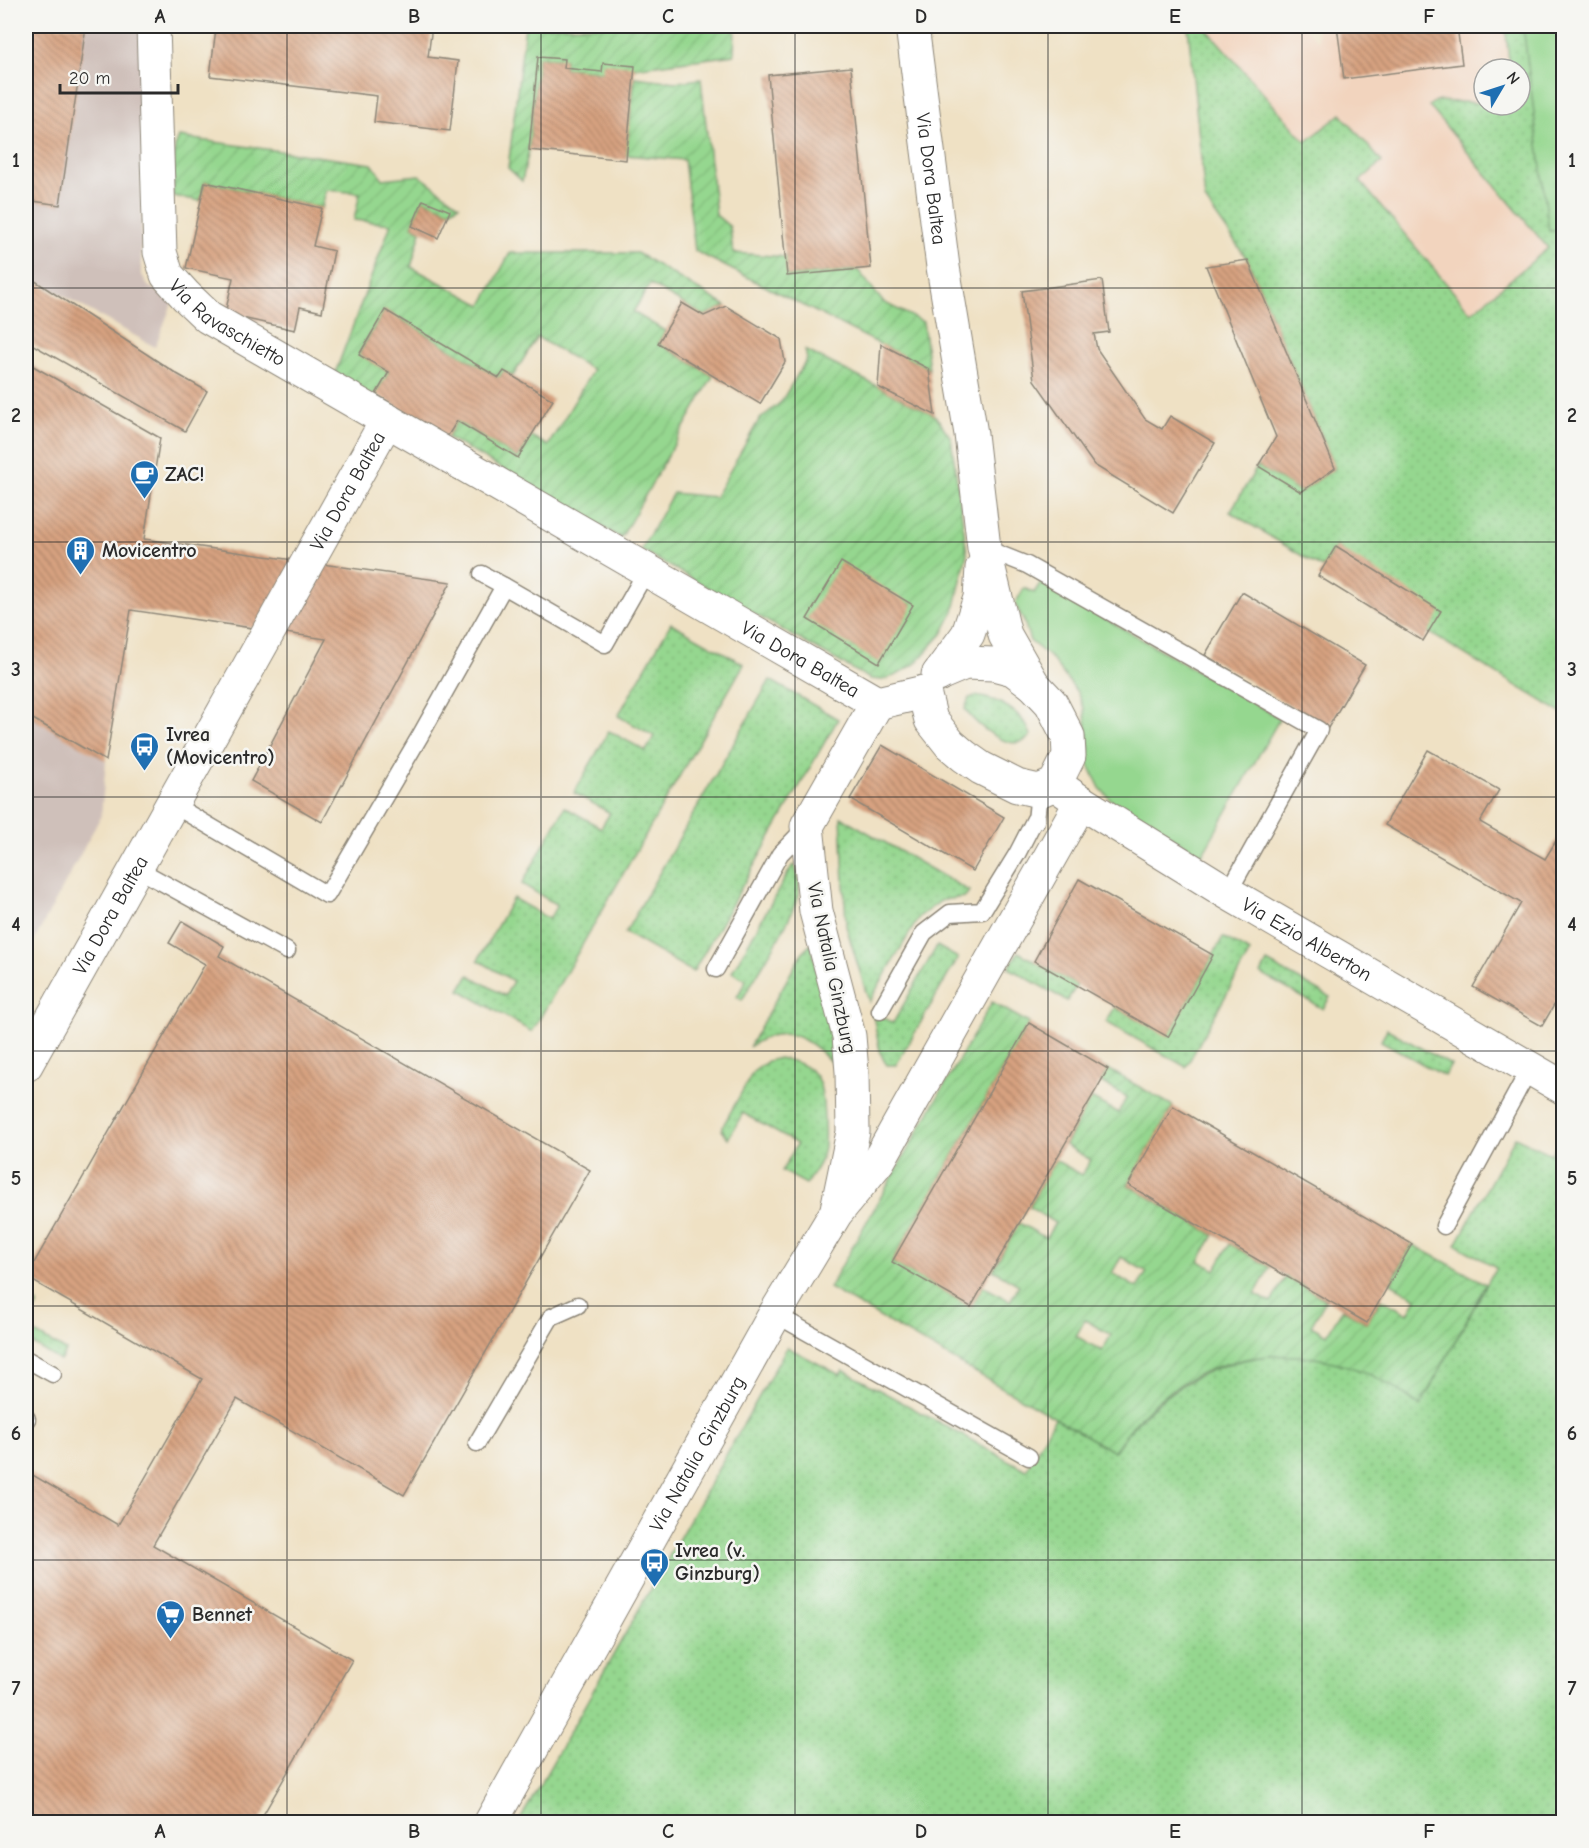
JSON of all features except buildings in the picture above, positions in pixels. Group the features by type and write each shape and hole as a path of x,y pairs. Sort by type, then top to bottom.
{"street":[{"name":"Via Ravaschietto","path":"153,26 160,252 167,275 208,317 387,420"},
{"name":"Via Dora Baltea","path":"912,26 944,267 971,434 984,548 1005,635 1033,684"},
{"name":"Via Dora Baltea","path":"26,1065 387,420 877,703 932,683 968,634 980,598 984,548"},
{"path":"965,663 994,664 1013,669 1033,684 1051,703 1068,736 1069,756 1047,787 1017,786 981,768 950,744 931,720 932,683 965,663"},
{"path":"807,826 877,703"},
{"name":"Via Ezio Alberton","path":"1047,787 1081,802 1228,893 1563,1088"},
{"name":"Via Natalia Ginzburg","path":"491,1822 775,1314 836,1213 879,1160 1081,802"},
{"name":"Via Natalia Ginzburg","path":"807,826 816,910 849,1036 852,1072 853,1132 836,1213"}],"lane":[{"path":"984,548 1027,566 1319,730 1228,893"},
{"path":"482,574 605,644 647,570"},
{"path":"171,804 327,895 504,586"},
{"path":"880,1011 924,933 950,913 982,911 1017,854 1035,819 1036,821 1047,787"},
{"path":"716,969 780,854 807,826"},
{"path":"136,868 287,951"},
{"path":"1444,1226 1530,1068"},
{"path":"477,1443 551,1317 578,1305"},
{"path":"775,1314 1029,1457"},
{"path":"26,1359 52,1374"}],"shaded area":[{"path":"26,26 143,26 141,273 148,286 173,301 155,347 26,275"},
{"path":"1204,26 1303,26 1318,41 1317,26 1337,26 1345,79 1461,64 1457,26 1523,26 1527,57 1472,57 1472,117 1532,117 1532,97 1549,231 1563,418 1366,213"},
{"path":"26,715 106,761 101,816 26,956"}],"green space":[{"path":"525,26 735,26 734,55 602,72 564,68 565,59 538,57 529,150 522,181 508,168"},
{"path":"1188,26 1204,26 1306,142 1341,114 1382,162 1360,181 1471,313 1548,248 1429,106 1435,101 1472,103 1472,117 1532,117 1532,57 1509,57 1505,26 1563,26 1563,714 1428,632 1336,546 1322,568 1230,512 1258,466 1301,492 1335,468 1248,260 1205,200"},
{"path":"1523,26 1558,26 1564,70 1563,230 1549,231 1532,97 1532,57 1527,57"},
{"path":"635,77 675,82 701,79 716,215 730,227 733,253 786,257 788,276 858,270 883,302 923,322 929,369 695,251 684,160 626,155"},
{"path":"179,137 372,164 383,179 419,175 459,205 450,211 423,200 412,226 421,231 411,267 482,305 510,253 637,253 726,306 704,316 650,284 633,312 665,331 658,343 713,376 621,538 447,437 457,421 518,458 531,436 548,446 593,370 537,337 513,376 504,371 499,378 385,310 359,354 389,372 372,402 333,379 391,224 354,220 360,193 326,190 322,208 205,182 200,201 173,196 175,147"},
{"path":"805,350 935,415 951,438 967,553 954,611 942,634 915,664 897,675 882,680 870,679 641,550 673,493 715,497 759,420 781,402 807,359"},
{"path":"1041,582 1280,718 1202,855 1114,803 1100,788 1087,761 1089,750 1084,708 1077,692 1051,658 1030,641 1024,621 1015,604 1024,588 1034,593"},
{"path":"671,623 744,664 532,1032 460,990 469,975 505,996 513,981 478,960 513,898 549,919 557,905 522,884 565,807 601,828 610,813 574,793 609,731 646,751 654,736 618,716"},
{"path":"770,680 838,719 693,972 625,933"},
{"path":"976,696 993,700 1009,708 1022,720 1031,735 1024,741 1015,743 996,737 986,730 965,709 969,698"},
{"path":"841,817 969,891 965,897 942,900 919,917 869,1002 846,926"},
{"path":"795,865 799,883 797,900 775,945 742,1000 737,997 746,980 732,972 792,866"},
{"path":"1223,937 1250,952 1186,1067 1106,1022 1115,1007 1168,1036"},
{"path":"811,944 842,1074 811,1044 800,1038 777,1035 749,1047 802,953"},
{"path":"937,946 958,958 896,1065 887,1065 879,1047 872,1012 893,1023"},
{"path":"1018,952 1077,985 1067,1001 1009,968"},
{"path":"1267,962 1330,997 1323,1009 1261,974"},
{"path":"992,1002 1029,1023 892,1262 971,1307 983,1286 1010,1301 1019,1285 993,1270 1019,1223 1046,1238 1055,1223 1029,1207 1055,1160 1082,1175 1091,1160 1065,1145 1091,1098 1118,1113 1127,1097 1101,1082 1108,1069 1173,1106 1128,1185 1214,1235 1199,1261 1215,1270 1230,1244 1270,1267 1255,1294 1271,1303 1286,1276 1326,1300 1311,1326 1327,1335 1342,1309 1367,1323 1381,1299 1408,1314 1416,1298 1391,1283 1412,1244 1486,1284 1420,1406 1382,1380 1340,1364 1298,1356 1256,1357 1215,1368 1177,1387 1143,1415 1114,1452 829,1288","holes":["1121,1257 1147,1272 1137,1288 1112,1273","1085,1320 1111,1335 1102,1351 1076,1336"]},
{"path":"1387,1029 1451,1065 1444,1076 1381,1041"},
{"path":"779,1058 793,1061 811,1070 820,1085 822,1094 823,1151 819,1163 806,1184 782,1171 797,1144 743,1113 728,1139 722,1130 753,1072 768,1061"},
{"path":"1563,1133 1563,1822 519,1822 787,1347 840,1375 843,1370 1026,1470 1055,1418 1114,1452 1137,1422 1165,1397 1196,1377 1230,1364 1266,1356 1302,1355 1339,1362 1381,1378 1420,1406 1496,1267 1456,1245 1515,1137 1551,1154"},
{"path":"26,1297 38,1304 31,1317 26,1314"},
{"path":"26,1328 66,1351 60,1361 26,1340"}],"place":[{"name":"ZAC!","path":"144,500"},
{"name":"Movicentro","path":"81,576"},
{"name":"Ivrea (Movicentro)","path":"145,772"},
{"name":"Ivrea (v. Ginzburg)","path":"654,1588"},
{"name":"Bennet","path":"171,1640"}]}
